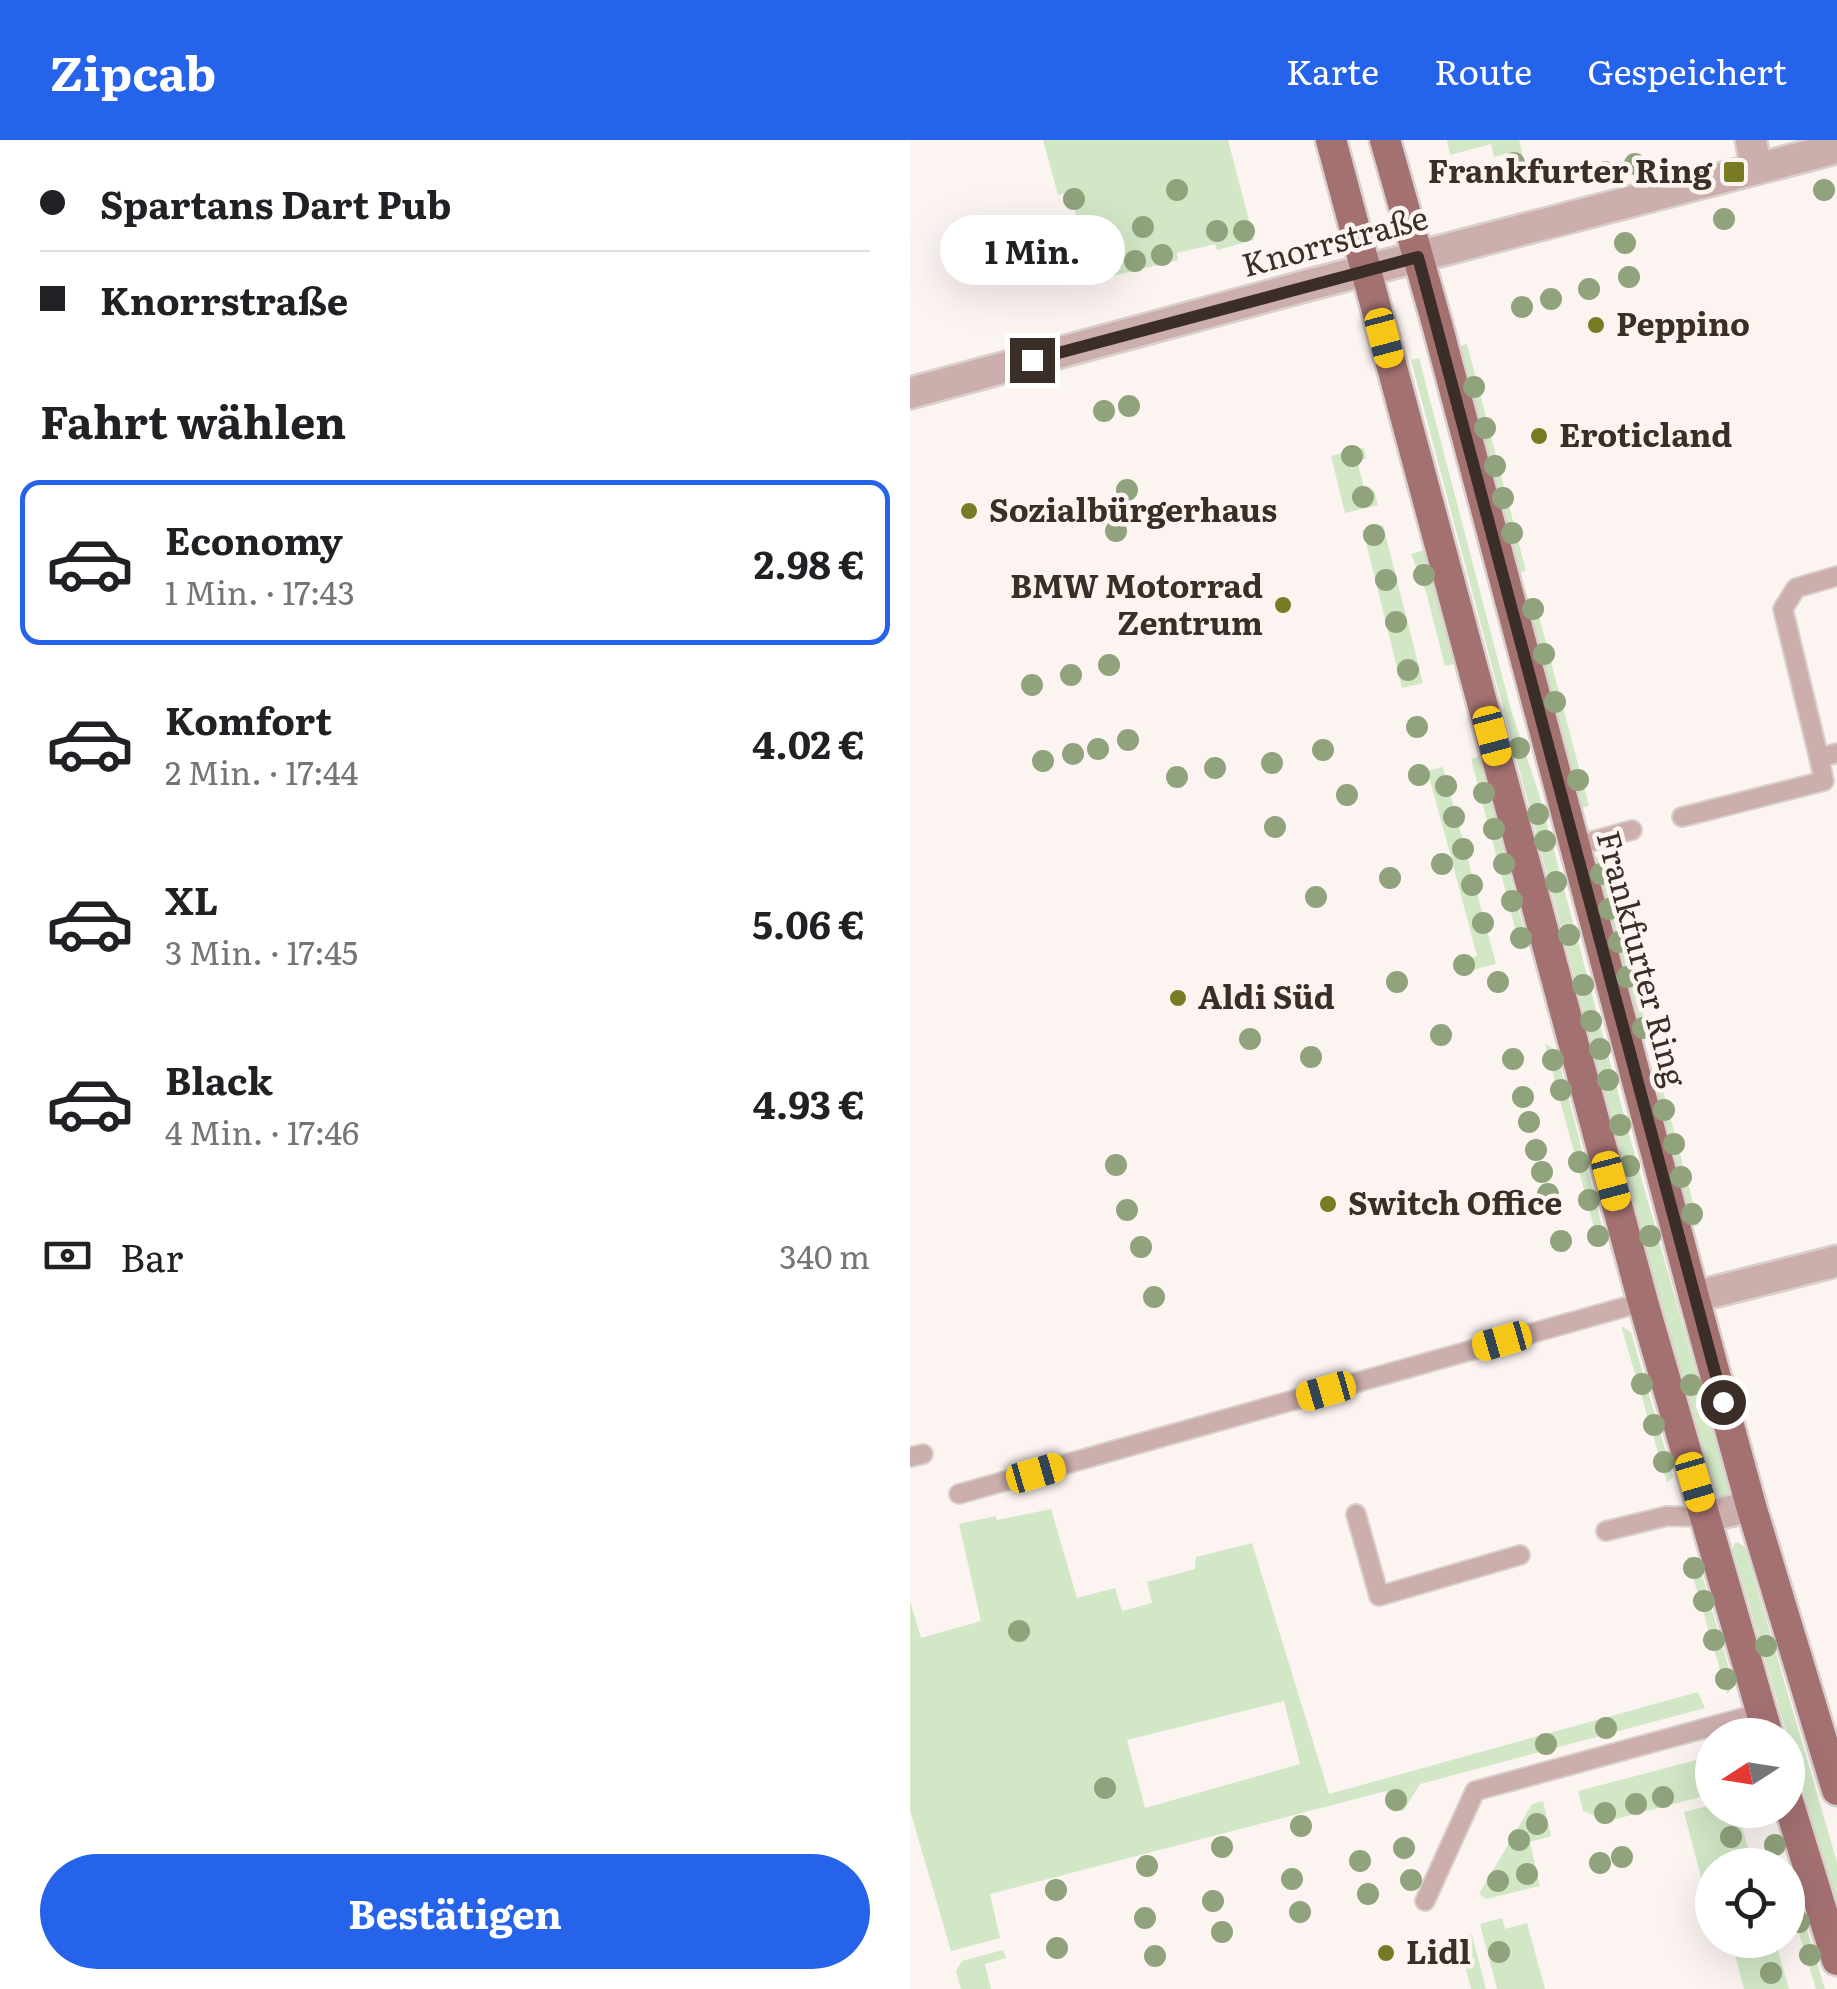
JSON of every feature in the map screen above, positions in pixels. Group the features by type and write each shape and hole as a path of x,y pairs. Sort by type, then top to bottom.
{"main road":[{"path":"1331,140 1643,1302 1762,1718"},
{"name":"Frankfurter Ring","path":"1386,140 1694,1297 1837,1790"},
{"path":"1796,1828 1837,1960"}],"street":[{"name":"Knorrstraße","path":"910,393 1418,257 1754,154 1837,148"},
{"path":"1694,1297 1837,1261"},
{"path":"1706,1517 1752,1506"}],"lane":[{"path":"1682,817 1824,781 1828,755 1783,609 1796,588 1837,576"},
{"path":"1575,846 1632,830"},
{"path":"959,1494 1643,1302"},
{"path":"1356,1514 1379,1596 1520,1555"},
{"path":"1606,1531 1667,1516 1706,1517"},
{"path":"1425,1901 1475,1791 1695,1740"}],"green space":[{"path":"1043,140 1228,140 1254,240 1217,250 1215,244 1177,253 1178,260 1093,281 1070,192 1058,195"},
{"path":"1447,140 1519,140 1527,173 1512,177 1506,154 1494,157 1491,144 1450,155"},
{"path":"1467,344 1526,571 1518,573 1459,346"},
{"path":"1419,358 1511,710 1539,794 1630,1138 1730,1492 1726,1498 1716,1496 1654,1279 1411,360"},
{"path":"1364,448 1366,458 1357,461 1365,491 1374,490 1378,505 1345,513 1331,456"},
{"path":"1383,525 1423,683 1402,688 1363,530"},
{"path":"1424,550 1454,664 1445,666 1426,592 1411,554"},
{"path":"1535,601 1589,806 1580,808 1526,603"},
{"path":"1479,757 1527,941 1519,943 1471,759"},
{"path":"1443,767 1496,964 1460,973 1457,962 1477,956 1453,865 1432,870 1431,863 1451,857 1429,777 1409,782 1408,776"},
{"path":"1601,851 1649,1036 1640,1038 1594,861"},
{"path":"1545,1044 1556,1050 1605,1238 1599,1246"},
{"path":"1663,1090 1699,1225 1691,1227 1656,1092"},
{"path":"1621,1326 1631,1332 1673,1477 1667,1483"},
{"path":"1051,1509 1077,1598 1115,1588 1122,1611 1152,1603 1147,1582 1195,1569 1196,1557 1252,1543 1329,1794 1698,1692 1705,1708 1420,1784 1404,1810 1393,1812 1386,1791 990,1894 1000,1938 951,1951 910,1810 910,1601 921,1638 981,1621 959,1524 996,1516 997,1520","holes":["1284,1701 1300,1764 1145,1808 1127,1740"]},
{"path":"1734,1544 1745,1547 1795,1718 1782,1718"},
{"path":"1687,1556 1698,1561 1734,1686 1727,1694"},
{"path":"1805,1752 1837,1862 1837,1906 1805,1796"},
{"path":"1695,1760 1695,1798 1608,1821 1583,1811 1578,1791"},
{"path":"1543,1801 1551,1836 1530,1842 1540,1886 1486,1899 1479,1894 1532,1804"},
{"path":"1695,1809 1695,1828 1742,1828 1748,1848 1695,1848 1695,1854 1684,1812"},
{"path":"1502,1918 1505,1929 1527,1923 1545,1989 1497,1989 1480,1924"},
{"path":"1805,1923 1825,1989 1816,1989 1805,1953"},
{"path":"1472,1935 1486,1989 1471,1989 1458,1937"},
{"path":"1003,1950 1006,1958 985,1964 991,1989 961,1989 956,1971 962,1961"},
{"path":"1736,1958 1780,1958 1789,1989 1744,1989"}],"place":[{"name":"Frankfurter Ring","path":"1734,172"},
{"name":"Peppino","path":"1596,325"},
{"name":"Eroticland","path":"1539,436"},
{"name":"Sozialbürgerhaus","path":"969,511"},
{"name":"BMW Motorrad Zentrum","path":"1283,605"},
{"name":"Aldi Süd","path":"1178,998"},
{"name":"Switch Office","path":"1328,1204"},
{"name":"Lidl","path":"1386,1953"}],"route":[{"path":"1032,360 1418,257 1723,1402"}]}
